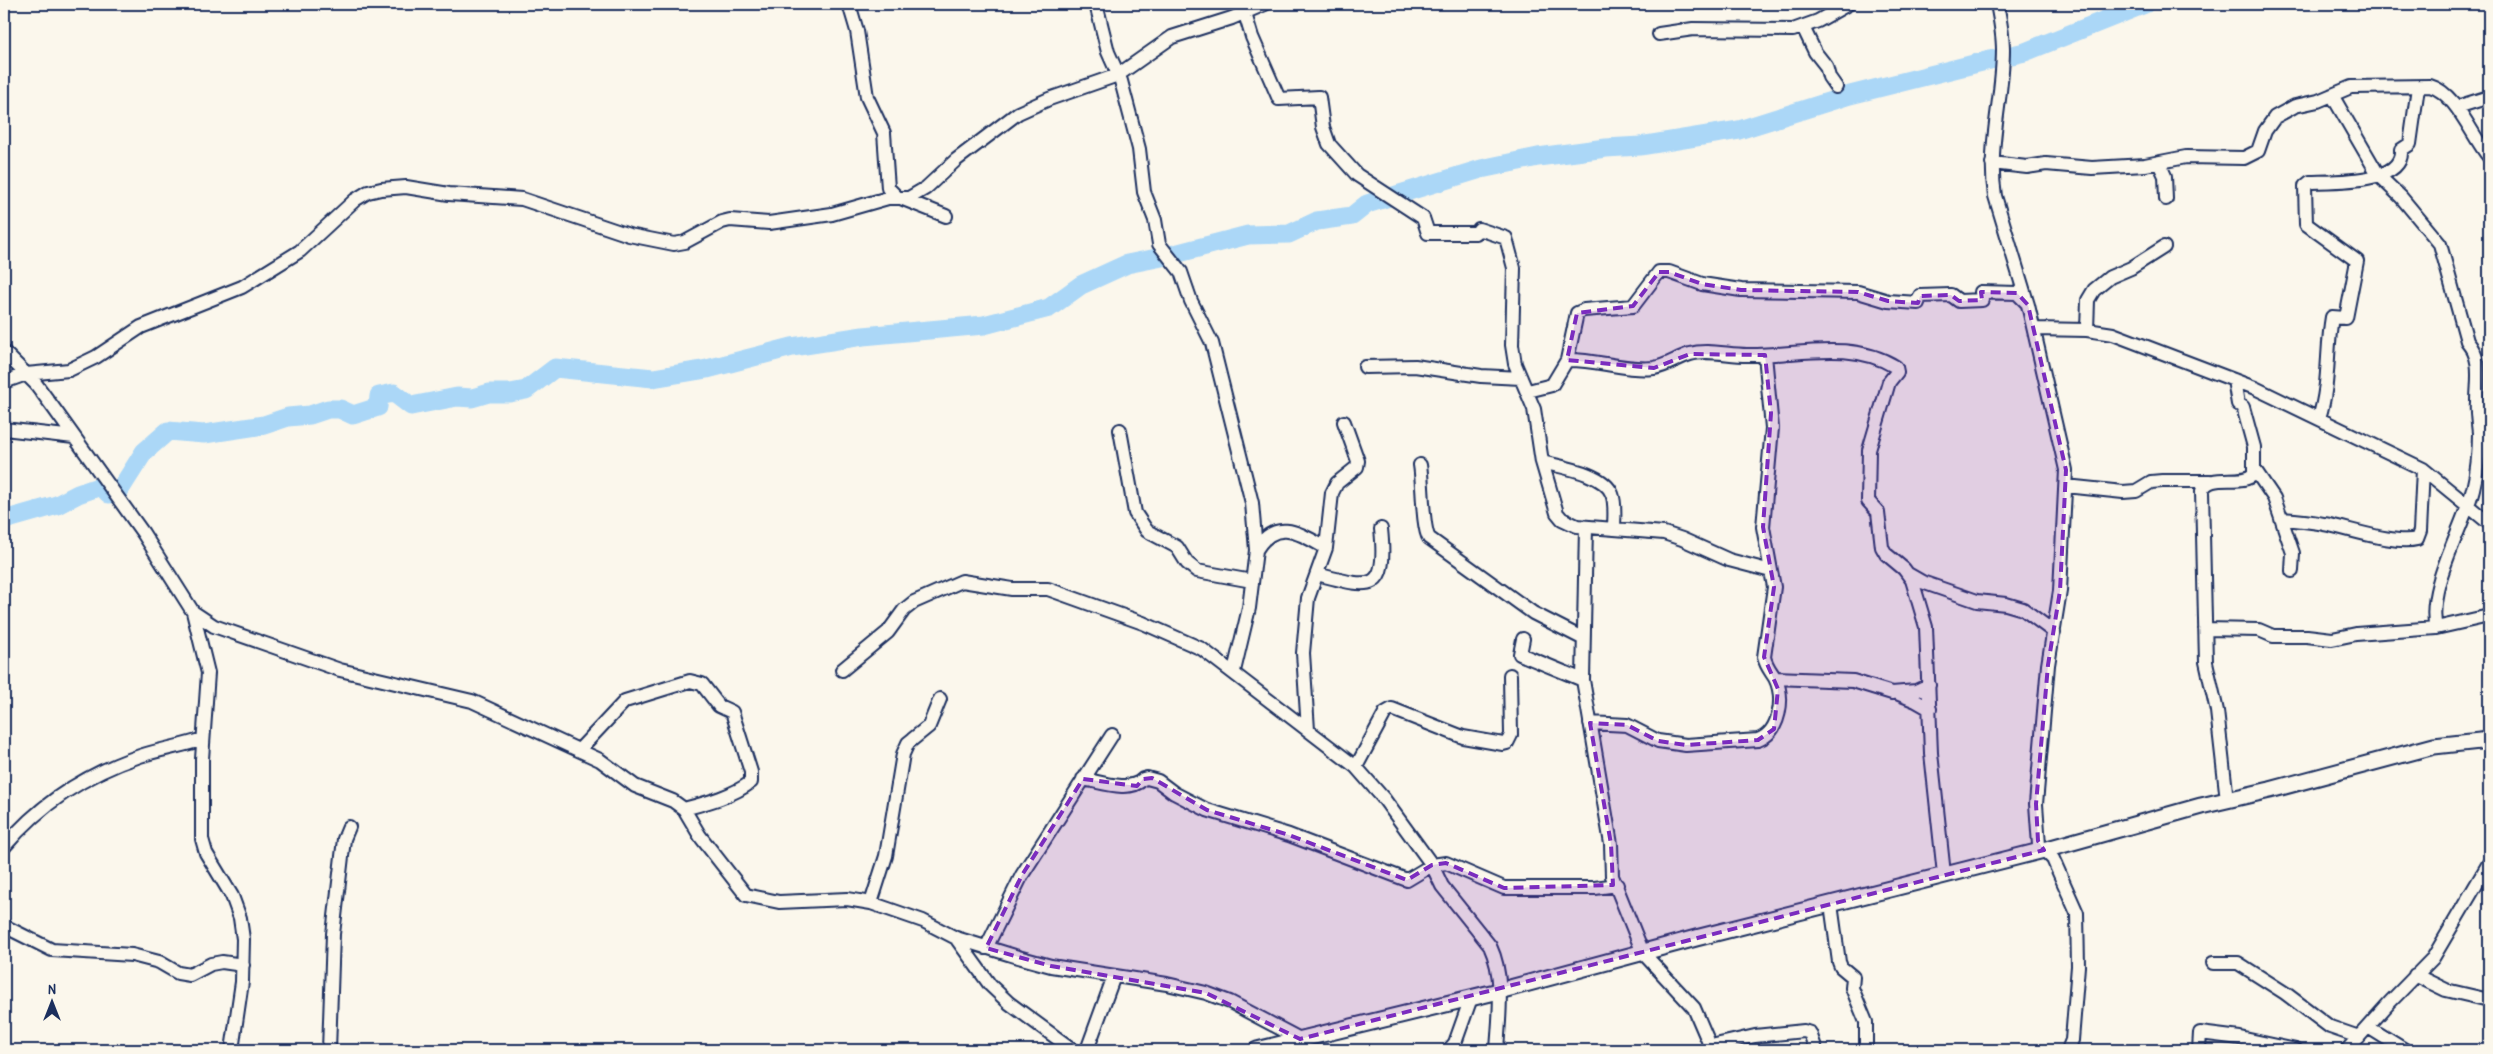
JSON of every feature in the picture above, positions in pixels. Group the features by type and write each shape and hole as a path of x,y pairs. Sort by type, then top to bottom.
{"street":[{"path":"849,4 857,30 867,97 884,133 888,188 899,197 946,216"},
{"path":"1096,4 1108,52 1118,75 1139,149 1144,192 1155,220 1159,244 1181,272 1191,301 1212,343 1252,503 1256,550 1249,608 1234,671"},
{"path":"4,382 26,374 69,370 96,357 141,327 242,287 300,251 355,200 368,192 381,189 406,187 449,194 522,199 629,234 674,244 685,242 722,222 730,220 769,223 832,214 899,197 910,198 1018,113 1049,99 1118,75 1172,37 1243,8 1265,4"},
{"path":"1659,34 1693,29 1735,31 1793,30 1839,11 1848,4"},
{"path":"1997,4 2003,49 1992,163 1995,196 2028,305 2062,445 2066,486 2060,591 2042,719 2036,804 2038,841 2053,859 2072,900 2078,922 2074,1022 2072,1040 2068,1050"},
{"path":"1243,8 1260,58 1279,99 1320,97 1323,127 1329,144 1357,175 1423,218 1428,233 1476,233 1479,229 1506,238 1514,268 1512,345 1515,364 1528,391 1539,431 1542,462 1557,513 1569,523 1586,527 1664,533 1729,560 1771,571"},
{"path":"1803,27 1815,52 1826,66 1829,77 1836,87"},
{"path":"1992,163 2027,167 2046,164 2092,168 2158,163 2186,157 2244,158 2258,150 2265,131 2275,117 2295,106 2351,87 2430,86 2438,88 2457,107 2489,157"},
{"path":"2319,418 2329,374 2329,336 2332,317 2346,318 2357,261 2306,224 2305,186 2310,182 2379,176 2397,166 2402,159 2401,150 2410,144 2418,87"},
{"path":"2332,95 2379,176 2402,197 2440,244 2468,340 2484,368 2476,403 2484,435 2473,490 2438,588 2433,618 2436,628"},
{"path":"2457,107 2489,97"},
{"path":"2158,163 2165,176 2166,199"},
{"path":"2087,330 2088,300 2094,290 2110,277 2131,268 2164,247"},
{"path":"1528,391 1552,384 1567,360 1577,314 1584,310 1633,306 1659,272 1675,273 1702,284 1741,290 1858,292 1888,301 1918,303 1920,296 1951,295 1959,301 1982,300 1981,292 2017,293 2028,305"},
{"path":"2034,330 2087,330 2113,334 2136,341 2282,399 2423,470 2489,523"},
{"path":"1567,360 1584,359 1621,367 1645,368 1667,364 1690,354 1765,355 1808,351 1866,353 1896,367 1897,372 1889,382 1869,450 1868,501 1878,512 1882,547 1886,554 1908,574 1922,582 1977,600 2014,605 2054,632"},
{"path":"4,352 26,374 74,437 143,534 193,612 208,673 200,814 202,839 206,853 237,908 243,939 243,965 232,1050"},
{"path":"1590,723 1627,725 1658,741 1686,745 1758,740 1768,737 1774,729 1777,719 1778,689 1775,678 1766,666 1764,657 1765,642 1773,604 1771,571 1763,527 1772,428 1765,355"},
{"path":"1365,367 1415,366 1462,374 1521,378"},
{"path":"2234,380 2238,404 2243,407 2253,440 2255,470 2274,498 2293,553 2292,571"},
{"path":"1308,730 1302,653 1306,606 1326,548 1332,493 1337,483 1353,471 1358,461 1344,422"},
{"path":"4,429 74,437"},
{"path":"1120,430 1135,513 1147,531 1177,547 1187,564 1197,571 1252,581"},
{"path":"1542,462 1590,476 1609,488 1613,495 1614,529"},
{"path":"1420,464 1423,482 1425,530 1429,538 1533,613 1582,638"},
{"path":"2066,486 2122,492 2136,490 2151,482 2162,480 2210,481 2249,478 2255,470"},
{"path":"2281,520 2311,521 2376,536 2408,541 2417,540 2420,531 2423,470"},
{"path":"2210,481 2203,486 2202,490 2207,668 2217,711 2227,800"},
{"path":"1586,527 1582,638 1583,680 1611,844 1612,876 1643,953 1694,1008 1711,1049 1755,1036 1804,1031 1810,1033 1816,1050"},
{"path":"1256,550 1269,534 1289,530 1299,533 1326,548"},
{"path":"1317,574 1350,583 1370,582 1378,576 1382,568 1381,530"},
{"path":"1908,574 1919,597 1926,627 1931,753 1944,874"},
{"path":"842,670 888,632 904,610 914,602 962,581 1012,589 1048,589 1142,623 1194,645 1234,671 1356,767 1372,783 1432,864 1442,886 1490,946 1498,965 1497,1050"},
{"path":"193,612 214,626 279,650 380,681 472,701 600,760 635,786 672,801 684,809 700,836 746,895 779,902 848,899 871,903 923,921 956,938 1051,966 1167,984 1206,993 1238,1006 1300,1039"},
{"path":"2206,630 2259,630 2273,636 2307,636 2332,639 2356,634 2436,628 2489,616"},
{"path":"1523,639 1520,654 1583,680"},
{"path":"1356,767 1385,714 1392,710 1463,737 1503,744 1507,743 1511,735 1510,675"},
{"path":"1775,678 1853,680 1916,700 1930,709"},
{"path":"579,750 625,701 690,681 702,684 719,706 732,712 751,772 751,782 744,787 704,804 684,809"},
{"path":"1892,693 1916,691 1929,685"},
{"path":"871,903 886,856 903,754 908,743 929,726 940,699"},
{"path":"986,948 1022,875 1112,735"},
{"path":"4,847 21,826 41,809 89,778 138,757 203,739"},
{"path":"1257,1050 1471,998 1944,874 2044,850 2434,746 2489,740"},
{"path":"1083,779 1131,787 1143,779 1152,778 1174,794 1207,810 1289,835 1400,879 1407,880 1432,864 1446,863 1504,888 1595,888 1617,885"},
{"path":"329,1050 334,934 344,840 349,827"},
{"path":"2348,1050 2415,975 2433,958 2489,863"},
{"path":"1831,904 1839,962 1841,967 1853,977 1852,988 1866,1022 1866,1050"},
{"path":"4,926 52,950 132,955 158,962 178,973 190,974 212,964 222,962 243,965"},
{"path":"956,938 990,985 1009,1003 1073,1050"},
{"path":"2213,963 2238,963 2285,993 2330,1027 2364,1032 2405,1050"},
{"path":"2415,975 2446,990 2489,1000"},
{"path":"1087,1050 1114,976"},
{"path":"1449,1050 1455,1043 1471,998"},
{"path":"2199,1050 2200,1034 2240,1038 2296,1050"}],"highlighted area":[{"path":"1659,272 1669,272 1702,284 1741,290 1858,292 1888,301 1918,303 1920,296 1951,295 1959,301 1982,300 1981,292 2017,293 2028,305 2066,470 2060,591 2048,665 2036,804 2038,841 2044,850 1300,1039 1206,993 1051,966 986,948 1022,875 1083,779 1137,786 1143,779 1152,778 1207,810 1289,835 1407,880 1432,865 1446,863 1504,888 1613,885 1611,844 1590,723 1627,725 1658,741 1686,745 1758,740 1774,729 1778,689 1764,657 1774,587 1763,527 1771,413 1765,355 1690,354 1654,368 1567,360 1577,313 1633,306"}],"waterway":[{"path":"2012,55 2025,52 2145,4"},
{"path":"118,493 144,452 168,431 204,434 264,425 288,417 310,415 328,409 340,409 353,415 378,407 379,396 394,393 411,406 457,397 472,398 489,393 510,393 526,390 555,368 653,378 707,369 792,347 863,336 984,325 1049,308 1081,285 1127,264 1167,256 1248,235 1289,234 1317,221 1352,216 1367,204 1481,169 1538,157 1606,148 1640,146 1739,130 1850,95 1994,59"},
{"path":"4,520 57,505 78,494 101,486 109,494"}]}
